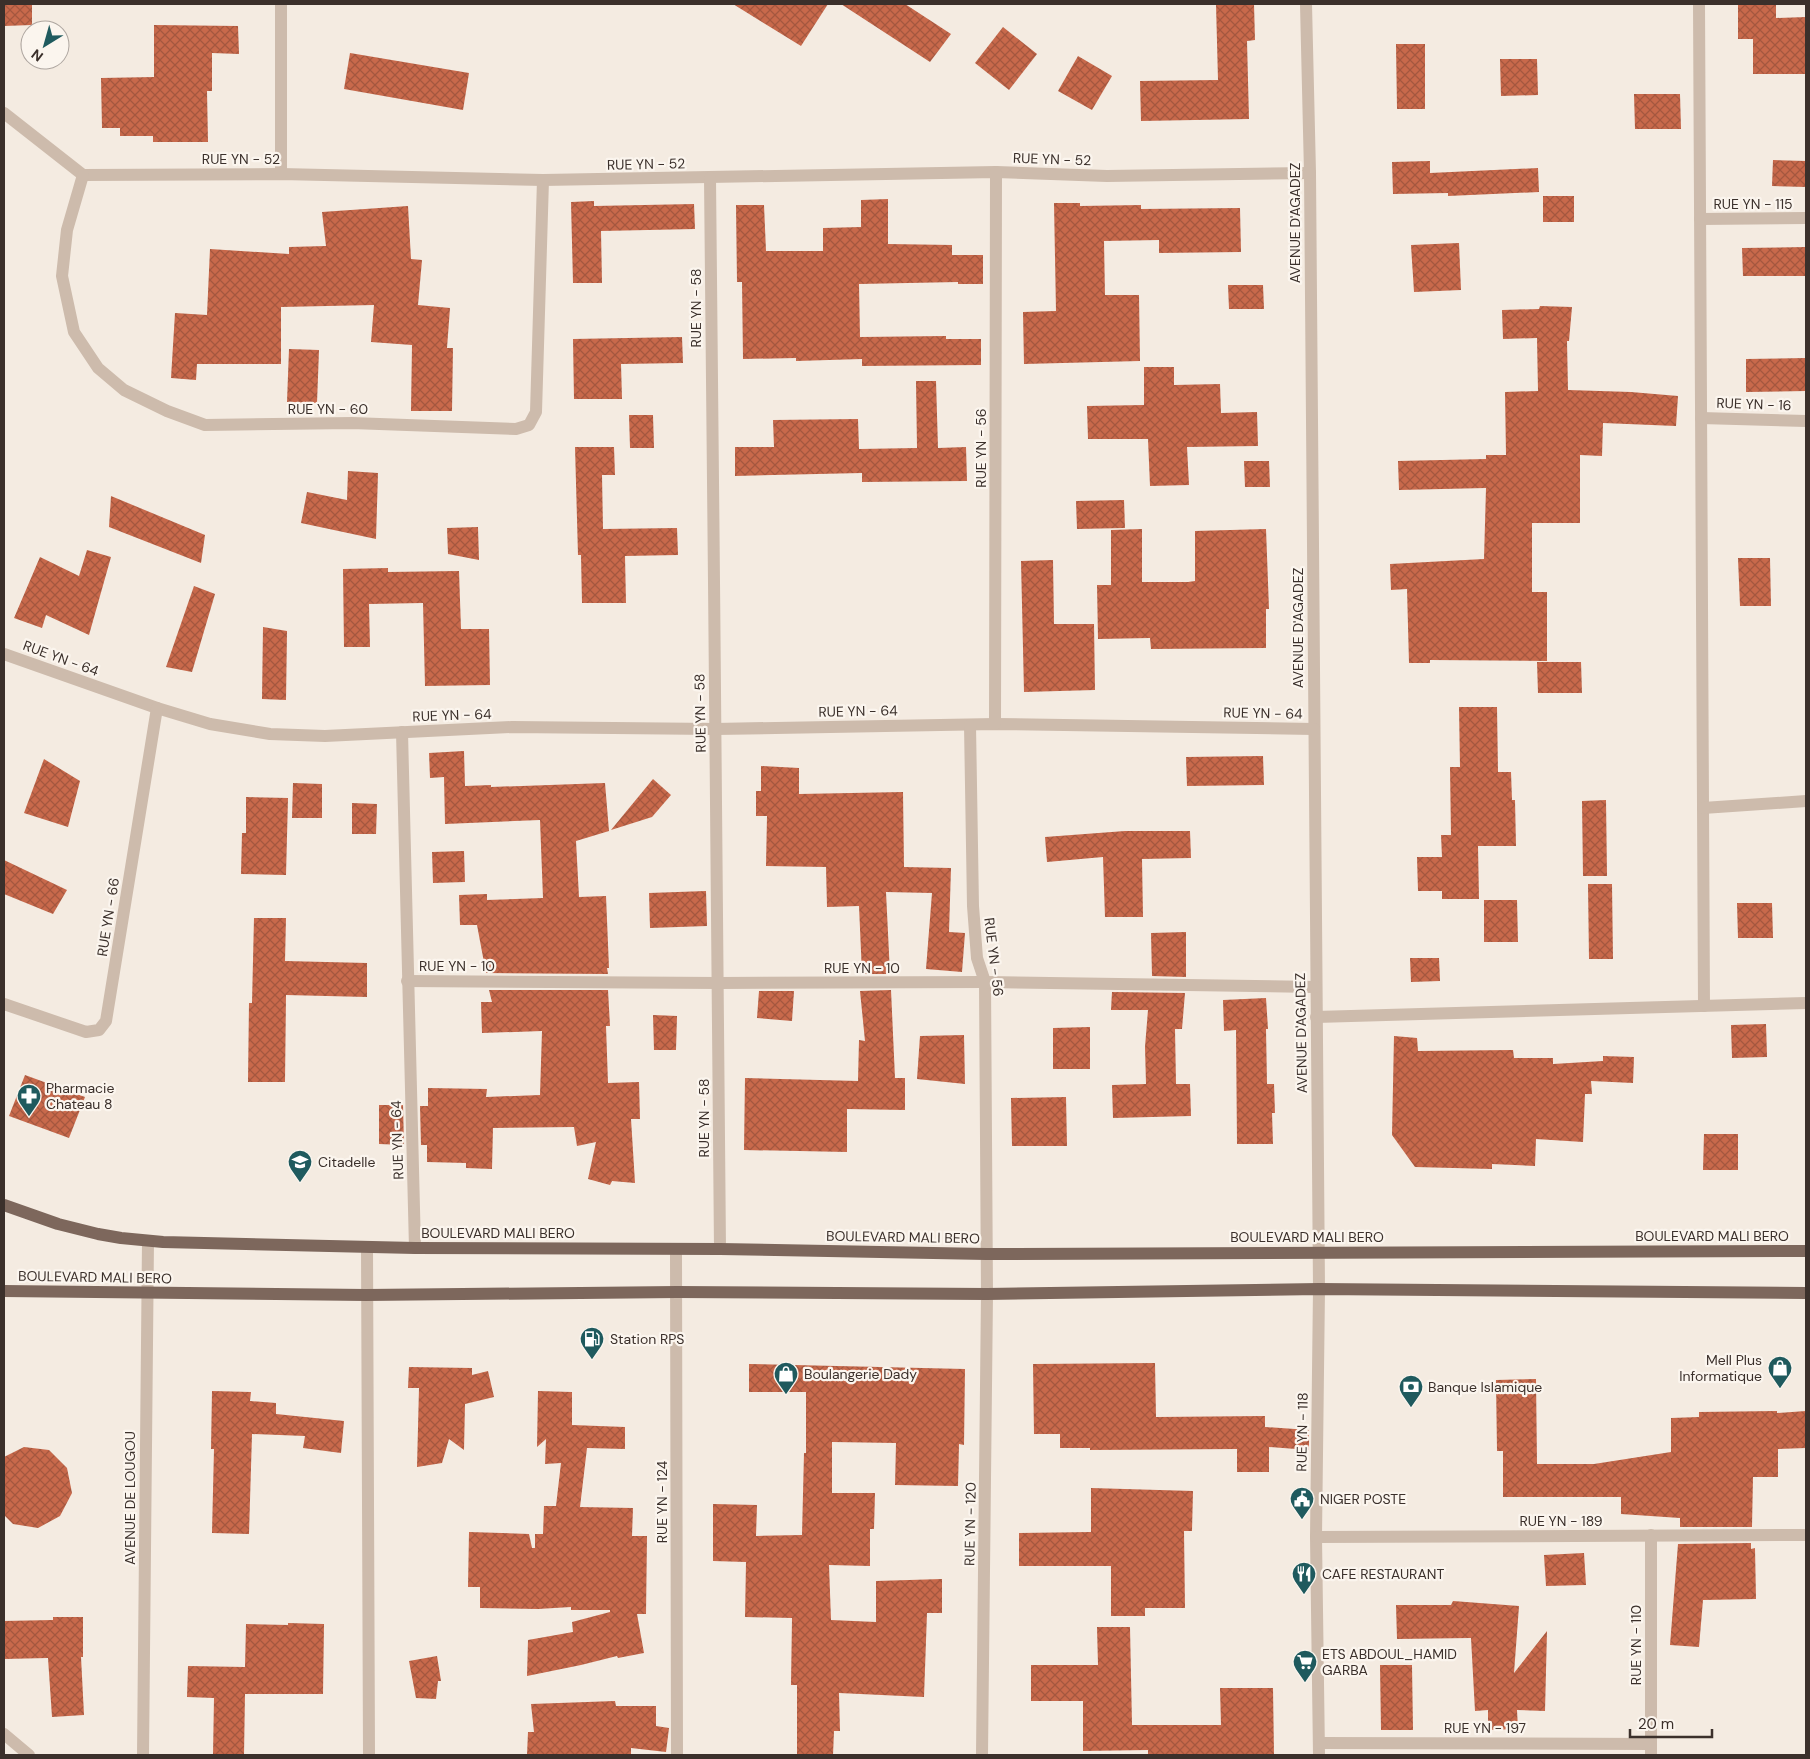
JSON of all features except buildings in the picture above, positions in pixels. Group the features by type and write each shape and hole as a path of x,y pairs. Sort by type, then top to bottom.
{"main road":[{"name":"BOULEVARD MALI BERO","path":"4,1205 80,1230 121,1238 148,1241 367,1247 720,1249 986,1254 1806,1252"},
{"name":"BOULEVARD MALI BERO","path":"4,1291 366,1295 676,1292 987,1294 1319,1289 1806,1293"}],"street":[{"path":"281,174 282,4"},
{"name":"AVENUE D'AGADEZ","path":"1306,4 1310,172 1319,1289"},
{"path":"1699,4 1704,1006"},
{"path":"4,113 83,175"},
{"name":"RUE YN - 52","path":"83,175 281,174 543,180 996,172 1107,176 1310,172"},
{"name":"RUE YN - 56","path":"995,724 996,172"},
{"name":"RUE YN - 60","path":"83,175 66,230 62,276 74,332 98,368 124,390 167,412 206,425 352,423 516,429 529,425 536,412 543,180"},
{"name":"RUE YN - 58","path":"710,178 720,1249"},
{"name":"RUE YN - 115","path":"1700,219 1806,218"},
{"name":"RUE YN - 16","path":"1701,418 1806,421"},
{"name":"RUE YN - 64","path":"4,654 157,708 210,724 270,734 325,736 512,727 714,729 995,724 1314,729"},
{"name":"RUE YN - 66","path":"4,1004 86,1032 98,1030 106,1021 157,708"},
{"name":"RUE YN - 56","path":"970,725 973,906 977,958 985,982 987,1294"},
{"name":"RUE YN - 64","path":"402,732 415,1248"},
{"path":"1703,808 1806,801"},
{"name":"RUE YN - 10","path":"407,981 985,982 1316,988"},
{"path":"1316,1017 1806,1003"},
{"name":"AVENUE DE LOUGOU","path":"143,1755 148,1241"},
{"path":"367,1247 369,1755"},
{"name":"RUE YN - 124","path":"676,1249 676,1755"},
{"name":"RUE YN - 118","path":"1319,1289 1316,1537 1320,1749"},
{"name":"RUE YN - 120","path":"982,1755 987,1294"},
{"name":"RUE YN - 110","path":"1651,1535 1651,1749"},
{"name":"RUE YN - 189","path":"1316,1537 1806,1535"},
{"path":"4,1734 29,1755"},
{"name":"RUE YN - 197","path":"1320,1749 1651,1749"}],"place":[{"name":"Pharmacie Chateau 8","path":"29,1117"},
{"name":"Citadelle","path":"300,1183"},
{"name":"Station RPS","path":"592,1360"},
{"name":"Mell Plus Informatique","path":"1780,1389"},
{"name":"Boulangerie Dady","path":"786,1395"},
{"name":"Banque Islamique","path":"1411,1408"},
{"name":"NIGER POSTE","path":"1302,1520"},
{"name":"CAFE RESTAURANT","path":"1304,1595"},
{"name":"ETS ABDOUL_HAMID GARBA","path":"1305,1683"}]}
